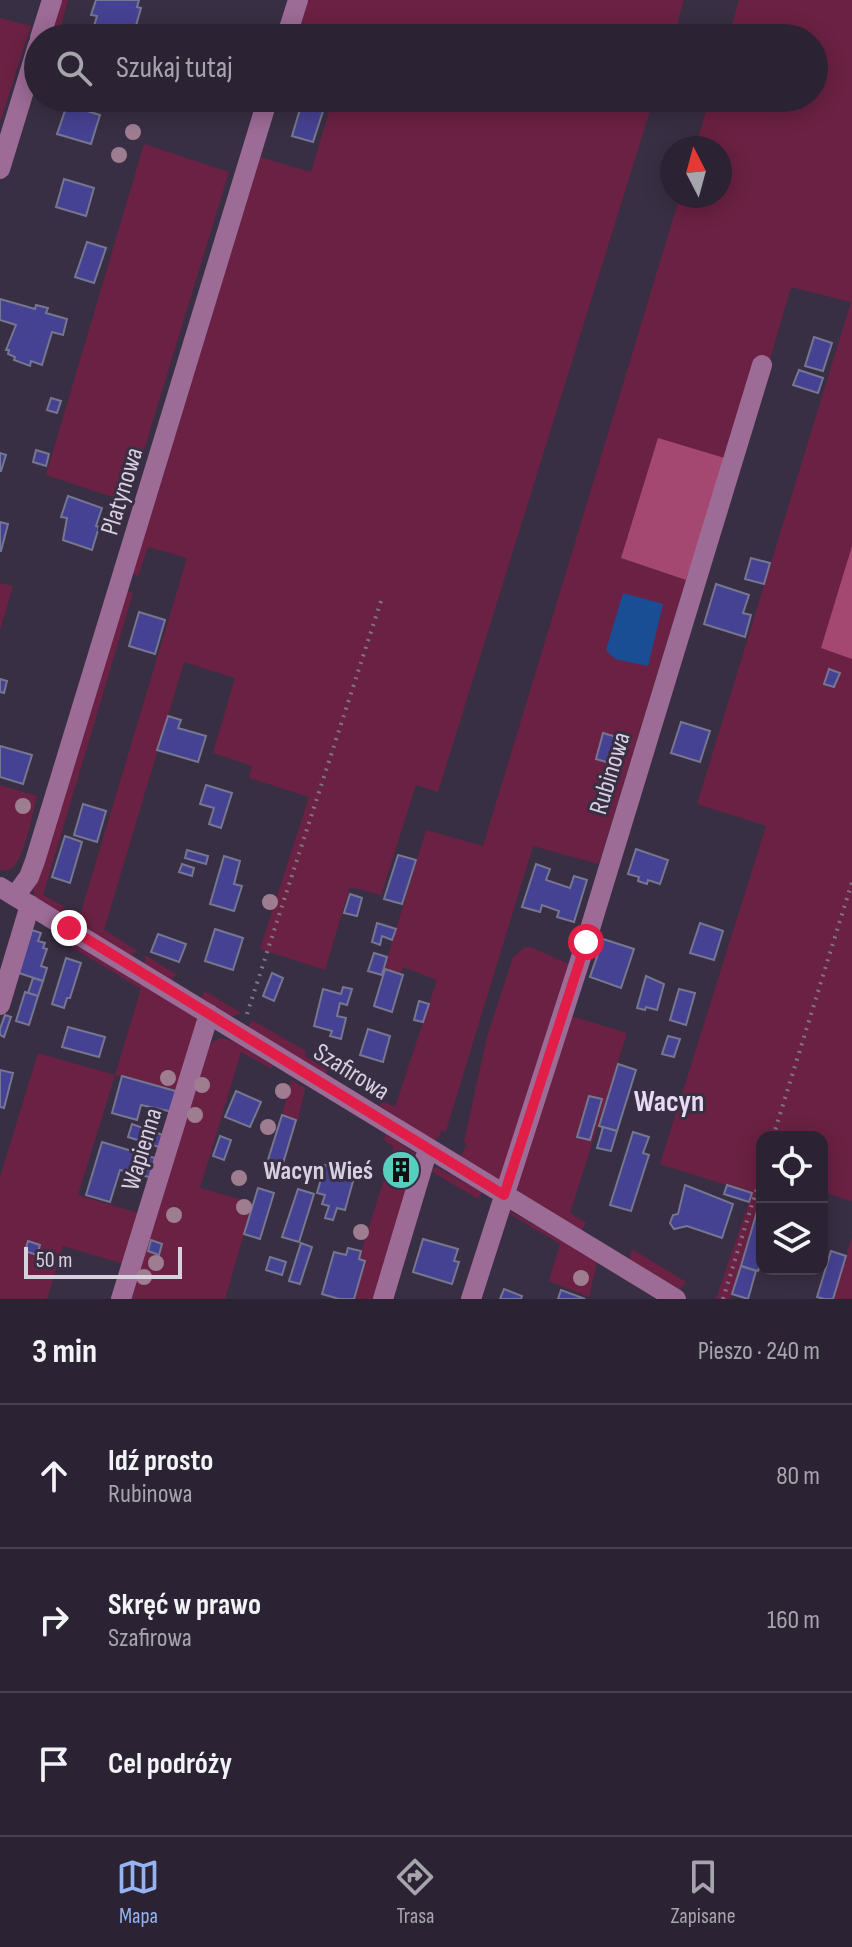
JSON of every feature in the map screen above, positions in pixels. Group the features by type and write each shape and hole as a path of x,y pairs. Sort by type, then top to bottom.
{"street":[{"path":"44,24 52,0"},
{"path":"290,24 298,0"},
{"path":"0,169 24,91"},
{"name":"Platynowa","path":"0,1005 15,896 29,877 35,861 264,112"},
{"name":"Rubinowa","path":"471,1299 586,942 762,365"},
{"name":"Szafirowa","path":"15,896 676,1299"},
{"name":"Wapienna","path":"121,1299 209,1014"},
{"path":"383,1299 428,1149"}],"path":[{"path":"239,1032 382,598"},
{"path":"775,1131 852,882"},
{"path":"723,1299 756,1192"}],"shaded area":[{"path":"61,0 68,0 62,24 54,24"},
{"path":"308,0 684,0 677,24 300,24"},
{"path":"739,0 852,0 852,1201 828,1194 828,1131 756,1131 756,1215 730,1299 716,1299 752,1193 660,1164 766,826 697,804 851,302 791,287 767,369 728,459 658,439 621,558 686,580 599,864 533,846 446,1131 441,1131 433,1141 380,1106 380,1100 395,1107 437,980 403,967 400,974 384,969 426,830 483,846 676,208 732,208 732,136 699,136 706,112 828,112 828,24 732,24"},
{"path":"0,18 24,24 24,48 0,122"},
{"path":"329,112 650,112 438,792 416,785 381,895 350,887 325,970 260,949 309,797 249,778 252,766 213,753 235,678 184,662 104,930 138,951 129,956 78,925 78,922 187,558 148,547 138,576 132,573 260,157 311,172"},
{"path":"144,144 229,172 128,502 46,475"},
{"path":"658,438 728,459 686,580 621,558"},
{"path":"852,546 852,659 821,648"},
{"path":"0,583 13,586 0,630"},
{"path":"127,591 133,593 43,895 65,907 60,916 34,896 34,888"},
{"path":"0,785 37,796 21,854 13,867 5,870 0,870"},
{"path":"76,945 195,1017 198,1024 179,1092 115,1075 141,989 70,946"},
{"path":"531,947 569,964 499,1182 460,1157 467,1144 464,1142 487,1037 513,957 524,948"},
{"path":"145,955 176,974 171,980 145,966"},
{"path":"205,991 241,1013 228,1018 201,999"},
{"path":"568,1015 627,1033 570,1213 586,1223 581,1231 519,1193 516,1187"},
{"path":"252,1020 306,1051 305,1056 328,1070 325,1075 247,1029"},
{"path":"222,1038 235,1042 273,1066 272,1069 241,1052 200,1188 253,1203 225,1299 129,1299 208,1047"},
{"path":"38,1053 115,1075 78,1195 142,1214 127,1265 63,1246 47,1299 0,1299 0,1177"},
{"path":"291,1080 305,1088 298,1120 282,1115"},
{"path":"386,1134 417,1155 376,1299 354,1299 365,1261 359,1259 394,1147 384,1140"},
{"path":"436,1167 482,1192 478,1199 431,1171"},
{"path":"510,1211 595,1260 597,1263 589,1297 549,1281 560,1244 508,1213"},
{"path":"852,1237 852,1299 833,1299"},
{"path":"632,1249 686,1282 679,1290 629,1259"}],"water":[{"path":"623,593 663,604 648,666 615,659 606,650"}],"building":[{"path":"96,0 139,0 137,7 141,8 136,24 95,24 97,16 91,15"},
{"path":"65,112 100,115 91,144 57,134"},
{"path":"299,112 323,112 313,142 292,136"},
{"path":"64,179 94,188 86,216 56,207"},
{"path":"87,242 106,248 94,283 75,277"},
{"path":"0,299 35,309 36,305 48,308 46,313 67,319 63,335 52,332 42,365 31,361 30,366 8,354 9,350 6,350 16,325 0,320"},
{"path":"814,337 832,343 823,371 805,366"},
{"path":"799,370 823,378 818,393 793,385"},
{"path":"51,398 61,401 57,413 47,410"},
{"path":"36,450 49,454 46,466 33,462"},
{"path":"0,453 6,455 1,471 0,471"},
{"path":"68,496 102,508 92,550 63,540 67,518 61,517"},
{"path":"0,522 8,524 1,551 0,551"},
{"path":"751,558 770,563 764,584 745,579"},
{"path":"716,584 749,595 743,613 751,615 745,637 704,624"},
{"path":"139,612 165,620 155,654 129,646"},
{"path":"829,669 840,673 834,687 824,684"},
{"path":"0,679 7,681 4,693 0,692"},
{"path":"168,716 181,720 178,728 206,736 198,762 157,750"},
{"path":"681,722 710,731 700,762 671,753"},
{"path":"603,733 620,738 613,764 596,759"},
{"path":"0,746 32,755 23,784 0,777"},
{"path":"206,785 232,793 221,828 209,824 214,808 200,804"},
{"path":"83,804 106,811 97,842 74,835"},
{"path":"65,836 82,842 70,883 52,877"},
{"path":"636,849 668,860 660,884 648,880 647,884 638,881 639,877 628,874"},
{"path":"187,850 208,856 206,864 185,858"},
{"path":"398,855 416,860 402,904 384,899"},
{"path":"224,856 240,861 234,884 242,886 234,911 210,904"},
{"path":"182,864 194,868 192,876 179,872"},
{"path":"536,864 550,869 546,880 570,888 574,876 587,880 574,922 557,917 559,911 542,905 540,912 522,907"},
{"path":"350,894 362,898 357,916 344,913"},
{"path":"377,923 396,929 392,940 382,936 380,945 372,942"},
{"path":"700,923 723,931 714,960 690,953"},
{"path":"215,929 243,938 233,970 205,961"},
{"path":"32,930 41,933 38,941 45,943 43,948 47,949 41,966 47,968 43,981 19,973"},
{"path":"158,934 186,944 179,962 151,952"},
{"path":"603,939 634,949 621,988 590,977"},
{"path":"374,953 387,957 382,975 368,971"},
{"path":"66,958 81,963 64,1008 52,1004"},
{"path":"385,969 403,975 392,1012 374,1006"},
{"path":"272,973 283,978 274,1001 263,996"},
{"path":"646,976 664,984 657,1010 637,1008"},
{"path":"33,978 43,981 38,996 28,993"},
{"path":"343,987 352,989 347,1005 340,1003 337,1016 346,1018 341,1039 330,1036 332,1031 314,1026 323,989 341,994"},
{"path":"679,989 695,993 686,1025 670,1020"},
{"path":"25,992 38,996 29,1025 16,1021"},
{"path":"419,1001 429,1004 423,1022 414,1020"},
{"path":"5,1015 11,1017 4,1037 0,1035 0,1029"},
{"path":"68,1027 105,1037 99,1057 62,1047"},
{"path":"368,1029 390,1036 383,1062 360,1055"},
{"path":"668,1036 680,1039 674,1057 662,1054"},
{"path":"618,1064 636,1070 617,1131 599,1126"},
{"path":"0,1070 13,1073 4,1108 0,1107"},
{"path":"122,1076 179,1092 173,1112 141,1105 137,1120 112,1113"},
{"path":"236,1091 261,1102 250,1127 225,1117"},
{"path":"589,1096 602,1099 590,1140 577,1137"},
{"path":"282,1115 296,1120 281,1170 266,1166"},
{"path":"132,1124 163,1135 159,1147 128,1137"},
{"path":"603,1127 617,1131 611,1151 597,1148"},
{"path":"633,1132 649,1137 643,1153 649,1155 631,1211 610,1205"},
{"path":"220,1136 231,1140 224,1160 213,1156"},
{"path":"102,1142 158,1159 153,1178 120,1170 110,1202 86,1195"},
{"name":"Wacyn Wieś","path":"397,1164 409,1169 406,1176 394,1170"},
{"path":"325,1165 355,1174 345,1210 337,1208 333,1220 325,1218 329,1206 322,1204 325,1195 317,1193"},
{"path":"685,1185 733,1204 722,1238 687,1226 674,1229 670,1223 673,1215 678,1214"},
{"path":"727,1185 752,1193 749,1202 724,1194"},
{"path":"258,1188 274,1193 260,1239 244,1234"},
{"path":"298,1189 314,1194 299,1242 282,1237"},
{"path":"756,1215 756,1270 741,1266"},
{"path":"423,1239 458,1249 454,1261 459,1262 452,1284 413,1272"},
{"path":"151,1240 162,1244 159,1255 148,1251"},
{"path":"28,1241 40,1245 37,1255 25,1251"},
{"path":"301,1243 312,1247 300,1284 289,1281"},
{"path":"348,1248 361,1251 359,1259 365,1261 354,1299 322,1294 334,1252 346,1255"},
{"path":"831,1251 846,1256 833,1299 817,1297 824,1275 828,1275"},
{"path":"270,1257 286,1262 282,1275 266,1270"},
{"path":"741,1266 756,1271 748,1299 732,1294"},
{"path":"504,1289 522,1296 521,1299 500,1299"},
{"path":"561,1290 585,1299 558,1299"}],"place":[{"name":"Wacyn Wieś","path":"401,1170"}],"district":[{"name":"Wacyn","path":"669,1101"}],"route":[{"path":"69,928 504,1195 586,942"}]}
